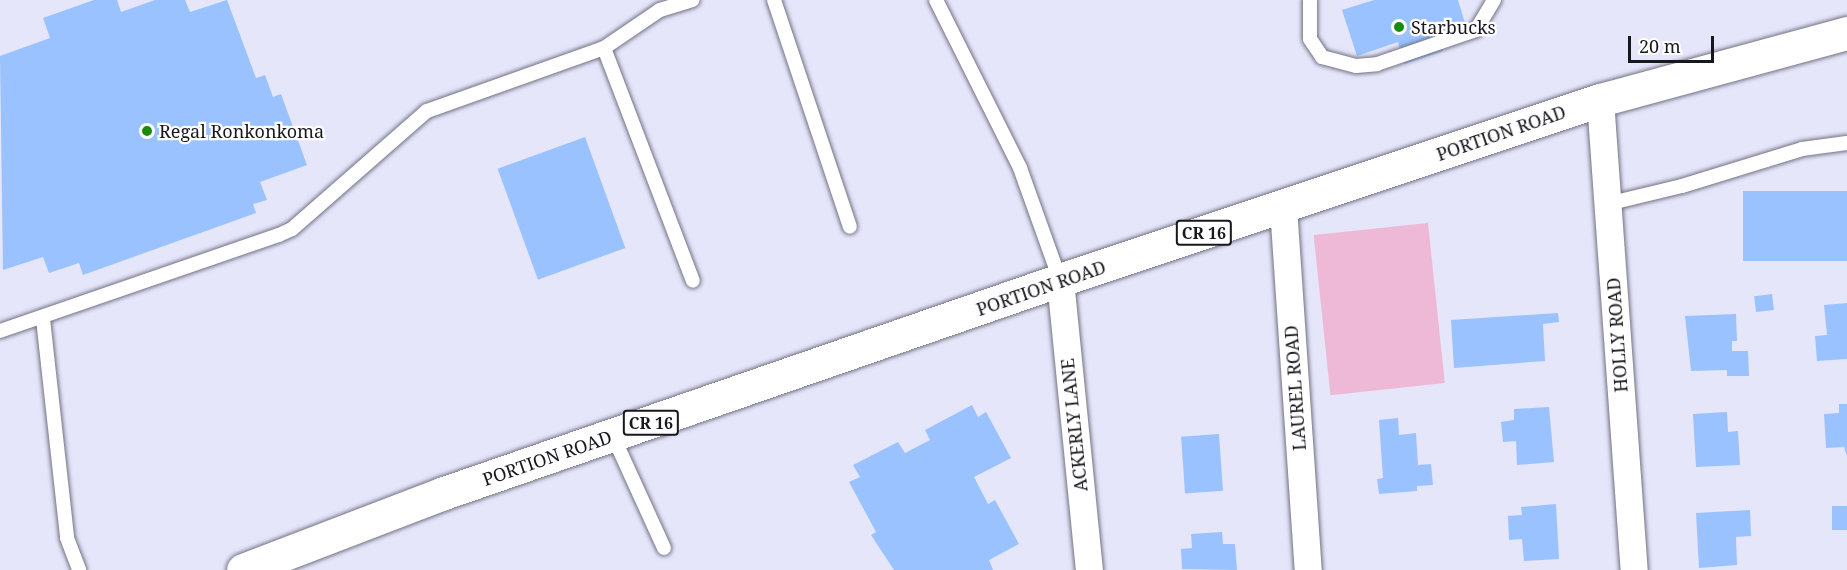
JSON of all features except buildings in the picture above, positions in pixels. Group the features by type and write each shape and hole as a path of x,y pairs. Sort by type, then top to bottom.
{"main road":[{"name":"PORTION ROAD","path":"243,570 444,493 1060,280 1600,100 1847,33"}],"street":[{"name":"HOLLY ROAD","path":"1600,100 1634,570"},
{"name":"LAUREL ROAD","path":"1283,207 1308,570"},
{"name":"ACKERLY LANE","path":"1060,280 1089,570"}],"lane":[{"path":"0,331 43,319 279,235 427,111 604,48 660,10 692,0"},
{"path":"774,0 850,227"},
{"path":"936,0 1020,168 1060,280"},
{"path":"1310,0 1310,39 1322,57 1356,66 1377,64 1476,30 1494,0"},
{"path":"604,48 693,281"},
{"path":"1607,204 1682,186 1802,149 1847,142"},
{"path":"43,319 67,538 79,570"},
{"path":"614,436 664,548"}],"shaded area":[{"path":"1428,223 1445,383 1330,395 1314,235"}],"place":[{"name":"Starbucks","path":"1399,27"},
{"name":"Regal Ronkonkoma","path":"147,131"}]}
